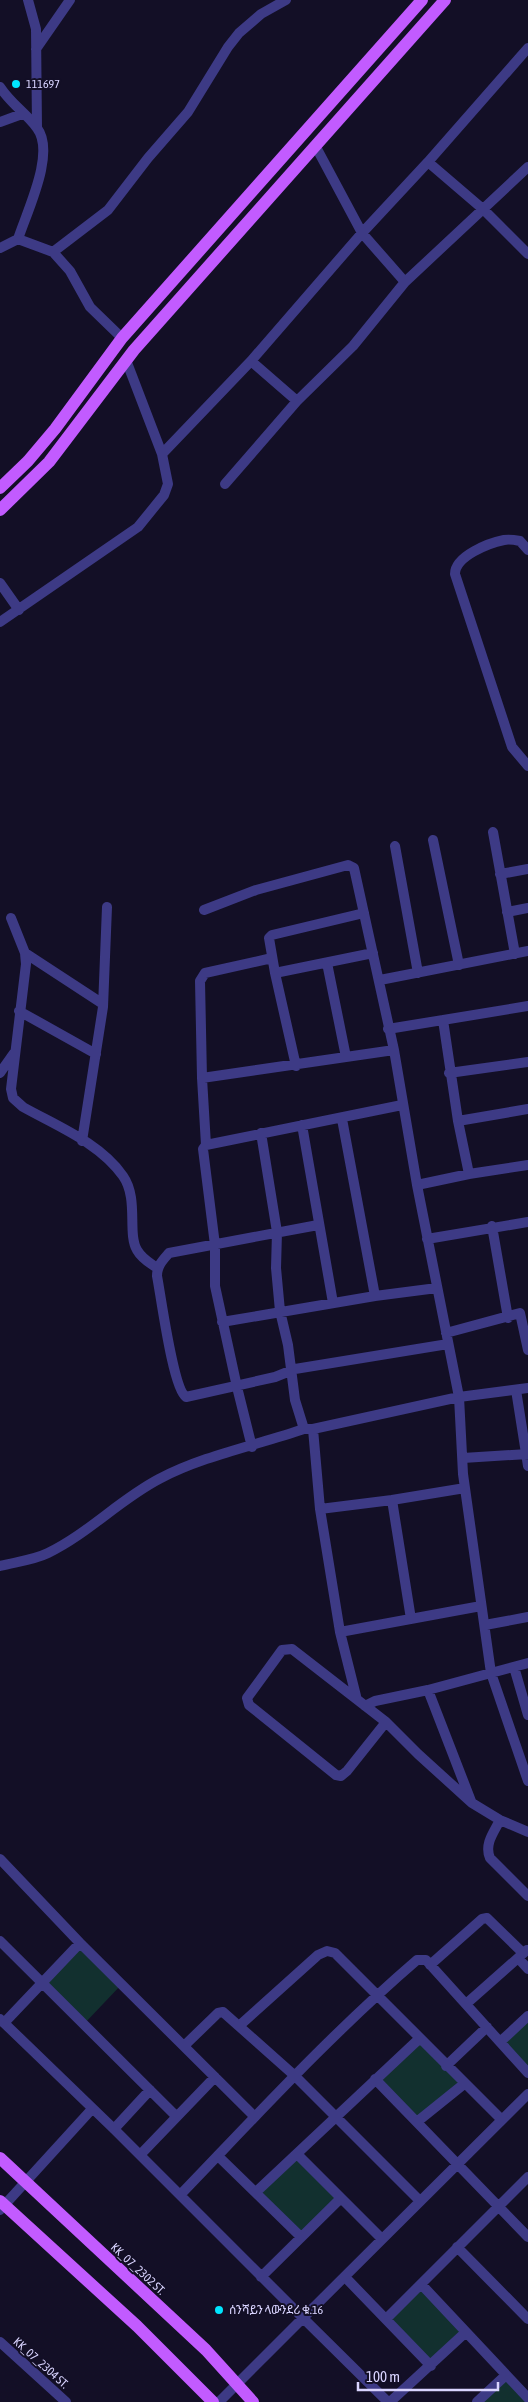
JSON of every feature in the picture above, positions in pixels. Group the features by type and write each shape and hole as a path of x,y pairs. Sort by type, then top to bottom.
{"main road":[{"path":"0,488 28,461 122,338 422,0"},
{"path":"0,510 49,462 126,360 445,0"},
{"name":"KK_07_2302 ST.","path":"0,2158 206,2350 253,2402"},
{"path":"2,2205 137,2326 213,2402"}],"street":[{"path":"28,0 36,29 37,128"},
{"path":"36,49 70,0"},
{"path":"52,252 108,210 148,158 188,112 228,47 239,33 261,14 286,0"},
{"path":"162,454 251,361 362,232 428,162 528,48"},
{"path":"0,87 22,114 37,128 43,141 44,156 18,239 0,248"},
{"path":"0,122 22,114"},
{"path":"316,147 362,232 405,282"},
{"path":"428,162 484,210 528,254"},
{"path":"225,484 297,401 353,346 405,282 528,167"},
{"path":"18,239 52,252 70,271 90,307 122,338"},
{"path":"0,622 138,527 164,495 168,484 162,454 126,360"},
{"path":"251,361 297,401"},
{"path":"528,550 520,541 504,540 465,556 455,568 455,574 512,747 528,766"},
{"path":"0,583 19,610"},
{"path":"492,832 515,954"},
{"path":"434,840 459,965"},
{"path":"395,846 418,973"},
{"path":"204,910 256,890 348,864 354,868 394,1050 402,1105 427,1239 459,1397 465,1488 491,1673 528,1781"},
{"path":"500,874 528,869"},
{"path":"82,1141 103,1004 107,906"},
{"path":"507,912 528,908"},
{"path":"296,1066 268,941 272,935 364,913"},
{"path":"12,918 25,953 26,964 14,1053 11,1089 13,1098 23,1107 109,1159 124,1178 131,1193 136,1249 143,1259 157,1268 175,1373 182,1395 186,1397 237,1387 275,1378 290,1371 447,1339 524,1311 528,1350"},
{"path":"380,980 528,951"},
{"path":"25,953 103,1004"},
{"path":"275,973 373,953"},
{"path":"252,1447 215,1286 215,1245 203,1149 206,1145 202,1078 200,981 205,973 272,958"},
{"path":"327,963 346,1057"},
{"path":"388,1029 528,1006"},
{"path":"19,1011 96,1054"},
{"path":"443,1020 449,1073 470,1174"},
{"path":"202,1078 296,1066 394,1050"},
{"path":"0,1073 14,1053"},
{"path":"449,1073 528,1062"},
{"path":"206,1145 302,1125 342,1119 402,1105"},
{"path":"458,1121 528,1109"},
{"path":"342,1119 375,1296"},
{"path":"302,1125 333,1303"},
{"path":"261,1133 277,1232 276,1268 280,1311 290,1371 295,1400 308,1429 340,1632 356,1696"},
{"path":"417,1185 528,1165"},
{"path":"427,1239 492,1226 528,1222"},
{"path":"157,1268 169,1254 318,1225"},
{"path":"492,1226 508,1318"},
{"path":"222,1322 280,1311 437,1288"},
{"path":"0,1566 48,1553 96,1524 111,1510 135,1493 179,1469 308,1429 459,1397 528,1388"},
{"path":"516,1390 528,1466"},
{"path":"462,1458 526,1454"},
{"path":"320,1509 465,1488"},
{"path":"392,1500 411,1619"},
{"path":"340,1632 481,1606"},
{"path":"484,1624 528,1617"},
{"path":"386,1722 347,1771 341,1776 336,1776 331,1774 247,1702 248,1694 286,1648 292,1649 356,1696 365,1706 386,1722 472,1803 500,1820 528,1832"},
{"path":"365,1706 375,1701 428,1690 528,1663"},
{"path":"514,1667 528,1715"},
{"path":"428,1690 472,1803"},
{"path":"500,1820 487,1846 490,1858 528,1896"},
{"path":"0,1861 254,2116"},
{"path":"430,1964 482,1920 487,1918 523,1953 528,1969"},
{"path":"0,1941 176,2116"},
{"path":"80,1943 2,2021 114,2129 389,2402 431,2366 466,2332"},
{"path":"239,2026 318,1955 327,1951 335,1953 464,2084 502,2119"},
{"path":"466,2004 523,1953"},
{"path":"180,2196 254,2116 377,1994 417,1960 426,1960 430,1964 528,2073"},
{"path":"185,2045 218,2013 223,2012 295,2076 420,2201"},
{"path":"500,2042 528,2016"},
{"path":"446,2066 487,2027"},
{"path":"256,2192 420,2038"},
{"path":"140,2155 215,2077"},
{"path":"375,2080 418,2121 528,2237"},
{"path":"418,2121 464,2084"},
{"path":"114,2129 150,2090"},
{"path":"219,2402 528,2094"},
{"path":"2,2205 25,2183 92,2109"},
{"path":"297,2154 382,2239"},
{"path":"218,2156 301,2237"},
{"path":"387,2318 528,2177"},
{"path":"261,2276 341,2198"},
{"path":"457,2247 528,2319"},
{"path":"345,2277 387,2318 431,2366"},
{"path":"422,2284 528,2398"},
{"name":"KK_07_2304 ST.","path":"0,2342 62,2400"},
{"path":"477,2402 506,2375"}],"green space":[{"path":"80,1943 122,1984 84,2024 41,1982"},
{"path":"528,2016 528,2073 500,2042"},
{"path":"420,2038 464,2084 418,2121 375,2079"},
{"path":"297,2154 341,2198 301,2237 256,2192"},
{"path":"421,2284 466,2332 431,2366 387,2318"},
{"path":"506,2375 528,2402 477,2402"}],"place":[{"name":"111697","path":"16,84"},
{"name":"ሰንሻይን ላውንደሪ ቁ.16","path":"219,2310"}]}
